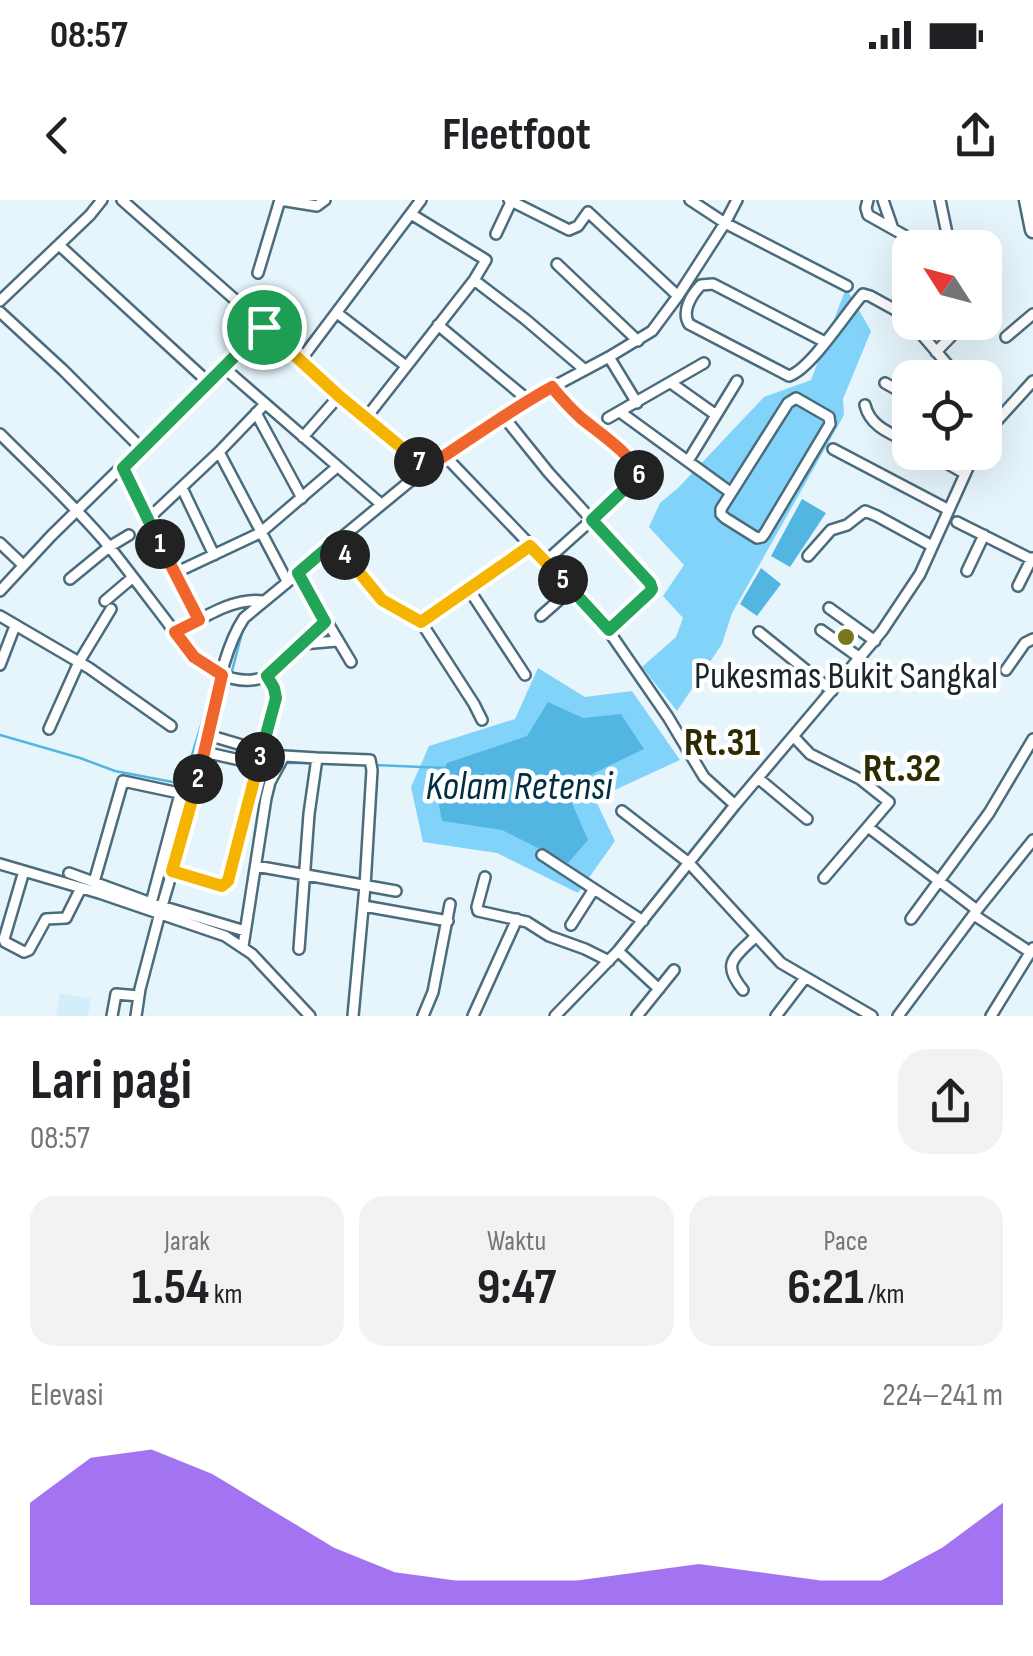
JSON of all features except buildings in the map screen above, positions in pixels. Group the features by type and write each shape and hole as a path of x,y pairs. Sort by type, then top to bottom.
{"street":[{"path":"0,301 102,200"},
{"path":"122,200 339,396 426,468"},
{"path":"258,273 280,200 316,206 324,200"},
{"path":"300,361 421,200"},
{"path":"496,234 511,200 569,230 578,226 588,212 678,296"},
{"path":"690,200 847,286"},
{"path":"155,908 172,871 194,796 222,675 239,626 249,613 426,468 528,400 638,341 657,326 726,223 737,200"},
{"path":"868,200 868,214 893,229"},
{"path":"940,200 946,230"},
{"path":"1028,200 1033,230"},
{"path":"887,202 893,229"},
{"path":"366,418 486,260 412,214"},
{"path":"59,244 208,382"},
{"path":"557,264 638,341"},
{"path":"474,280 585,370"},
{"path":"825,342 713,284 702,284 687,308 689,324 787,376 799,372 825,342 864,294 892,309"},
{"path":"0,312 142,449"},
{"path":"337,313 406,366"},
{"path":"1006,337 1033,314"},
{"path":"438,325 528,400"},
{"path":"0,591 264,327"},
{"path":"926,340 943,360"},
{"path":"936,352 947,340"},
{"path":"609,357 636,403"},
{"path":"608,418 704,364"},
{"path":"223,367 381,504"},
{"path":"1002,415 1033,381"},
{"path":"688,461 737,382"},
{"path":"670,383 716,415"},
{"path":"885,383 892,387"},
{"path":"546,561 637,479 638,470 552,387"},
{"path":"304,437 339,396"},
{"path":"799,399 830,418 762,537 755,538 721,514 730,492 791,400 799,399"},
{"path":"148,519 264,404"},
{"path":"865,405 875,424 892,434"},
{"path":"620,412 730,492"},
{"path":"256,413 302,498"},
{"path":"503,416 548,473 652,587 609,630"},
{"path":"0,434 109,547 194,657 222,675 250,682 267,676 325,622"},
{"path":"833,449 949,510"},
{"path":"219,452 287,581"},
{"path":"445,456 609,630 704,776 734,804"},
{"path":"174,573 260,533 337,467"},
{"path":"123,468 199,620"},
{"path":"959,470 964,473"},
{"path":"555,1016 643,922 734,804 875,640 914,586 966,470"},
{"path":"182,488 214,554"},
{"path":"808,556 831,530 848,524 865,511 932,546"},
{"path":"957,522 1032,558 1018,586"},
{"path":"70,579 128,534"},
{"path":"967,571 984,536"},
{"path":"334,542 382,600 421,622 482,720"},
{"path":"0,543 23,564"},
{"path":"421,622 530,546"},
{"path":"298,573 350,662"},
{"path":"49,729 108,605 132,578"},
{"path":"541,616 558,601 566,582"},
{"path":"468,588 525,675"},
{"path":"175,632 242,602 263,601"},
{"path":"829,608 875,640"},
{"path":"0,616 79,662 171,726"},
{"path":"0,665 15,626"},
{"path":"820,630 860,658"},
{"path":"759,632 832,691"},
{"path":"1006,670 1033,640"},
{"path":"299,644 337,641"},
{"path":"172,871 226,884 276,698 267,676"},
{"path":"794,737 810,754 860,778 890,802 824,878"},
{"path":"910,919 989,813 1033,739"},
{"path":"206,743 260,757"},
{"path":"206,743 260,757"},
{"path":"243,946 267,790 280,763 286,756 316,762 369,759 372,766 364,906 352,1016"},
{"path":"299,949 316,762"},
{"path":"758,778 807,819"},
{"path":"94,882 123,781 194,796"},
{"path":"136,1016 180,794"},
{"path":"622,811 688,863 781,963 872,1016"},
{"path":"868,827 1031,954 991,1016"},
{"path":"898,1016 1033,840"},
{"path":"542,855 643,922"},
{"path":"0,864 245,931"},
{"path":"256,866 396,891"},
{"path":"24,871 3,925 4,942 26,952 46,919 63,920 70,914 81,888"},
{"path":"69,873 214,930 243,946 310,1016"},
{"path":"485,877 477,910 517,919 609,961"},
{"path":"571,924 594,890"},
{"path":"423,1016 433,992 450,904"},
{"path":"364,906 448,921"},
{"path":"473,1016 517,919"},
{"path":"743,990 731,974 730,965 755,937"},
{"path":"618,951 659,989"},
{"path":"637,1016 674,970"},
{"path":"776,1016 805,978"},
{"path":"112,1016 116,994 139,996"}],"shaded area":[{"path":"846,288 871,331 843,399 844,415 732,613 722,644 677,711 642,667 676,637 683,618 663,596 684,565 649,527 660,503 764,397 811,380"},
{"path":"538,668 585,697 632,691 680,760 595,799 615,841 578,893 497,853 423,842 411,787 429,746 515,719"},
{"path":"60,993 91,999 88,1016 56,1016"}],"water":[{"path":"802,499 826,513 790,567 771,556"},
{"path":"761,568 781,584 757,616 740,604"},
{"name":"Kolam Retensi","path":"548,702 583,718 621,714 644,749 565,787 588,840 568,863 502,830 442,821 435,785 447,763 527,736"}],"waterway":[{"path":"232,671 243,629"},
{"path":"0,735 115,771 183,784 212,690"},
{"path":"284,763 311,763"},
{"path":"319,763 366,764"},
{"path":"374,765 446,768"}],"place":[{"name":"Pukesmas Bukit Sangkal","path":"846,637"}],"district":[{"name":"Rt.31","path":"722,743"},
{"name":"Rt.32","path":"902,769"}],"route":[{"path":"264,327 426,468 552,387 638,470 637,479 592,520 652,589 609,630 530,546 421,622 382,600 334,542 298,573 325,622 267,676 276,698 228,881 222,886 172,871 222,675 194,657 175,632 199,620 123,468 264,327"}]}
